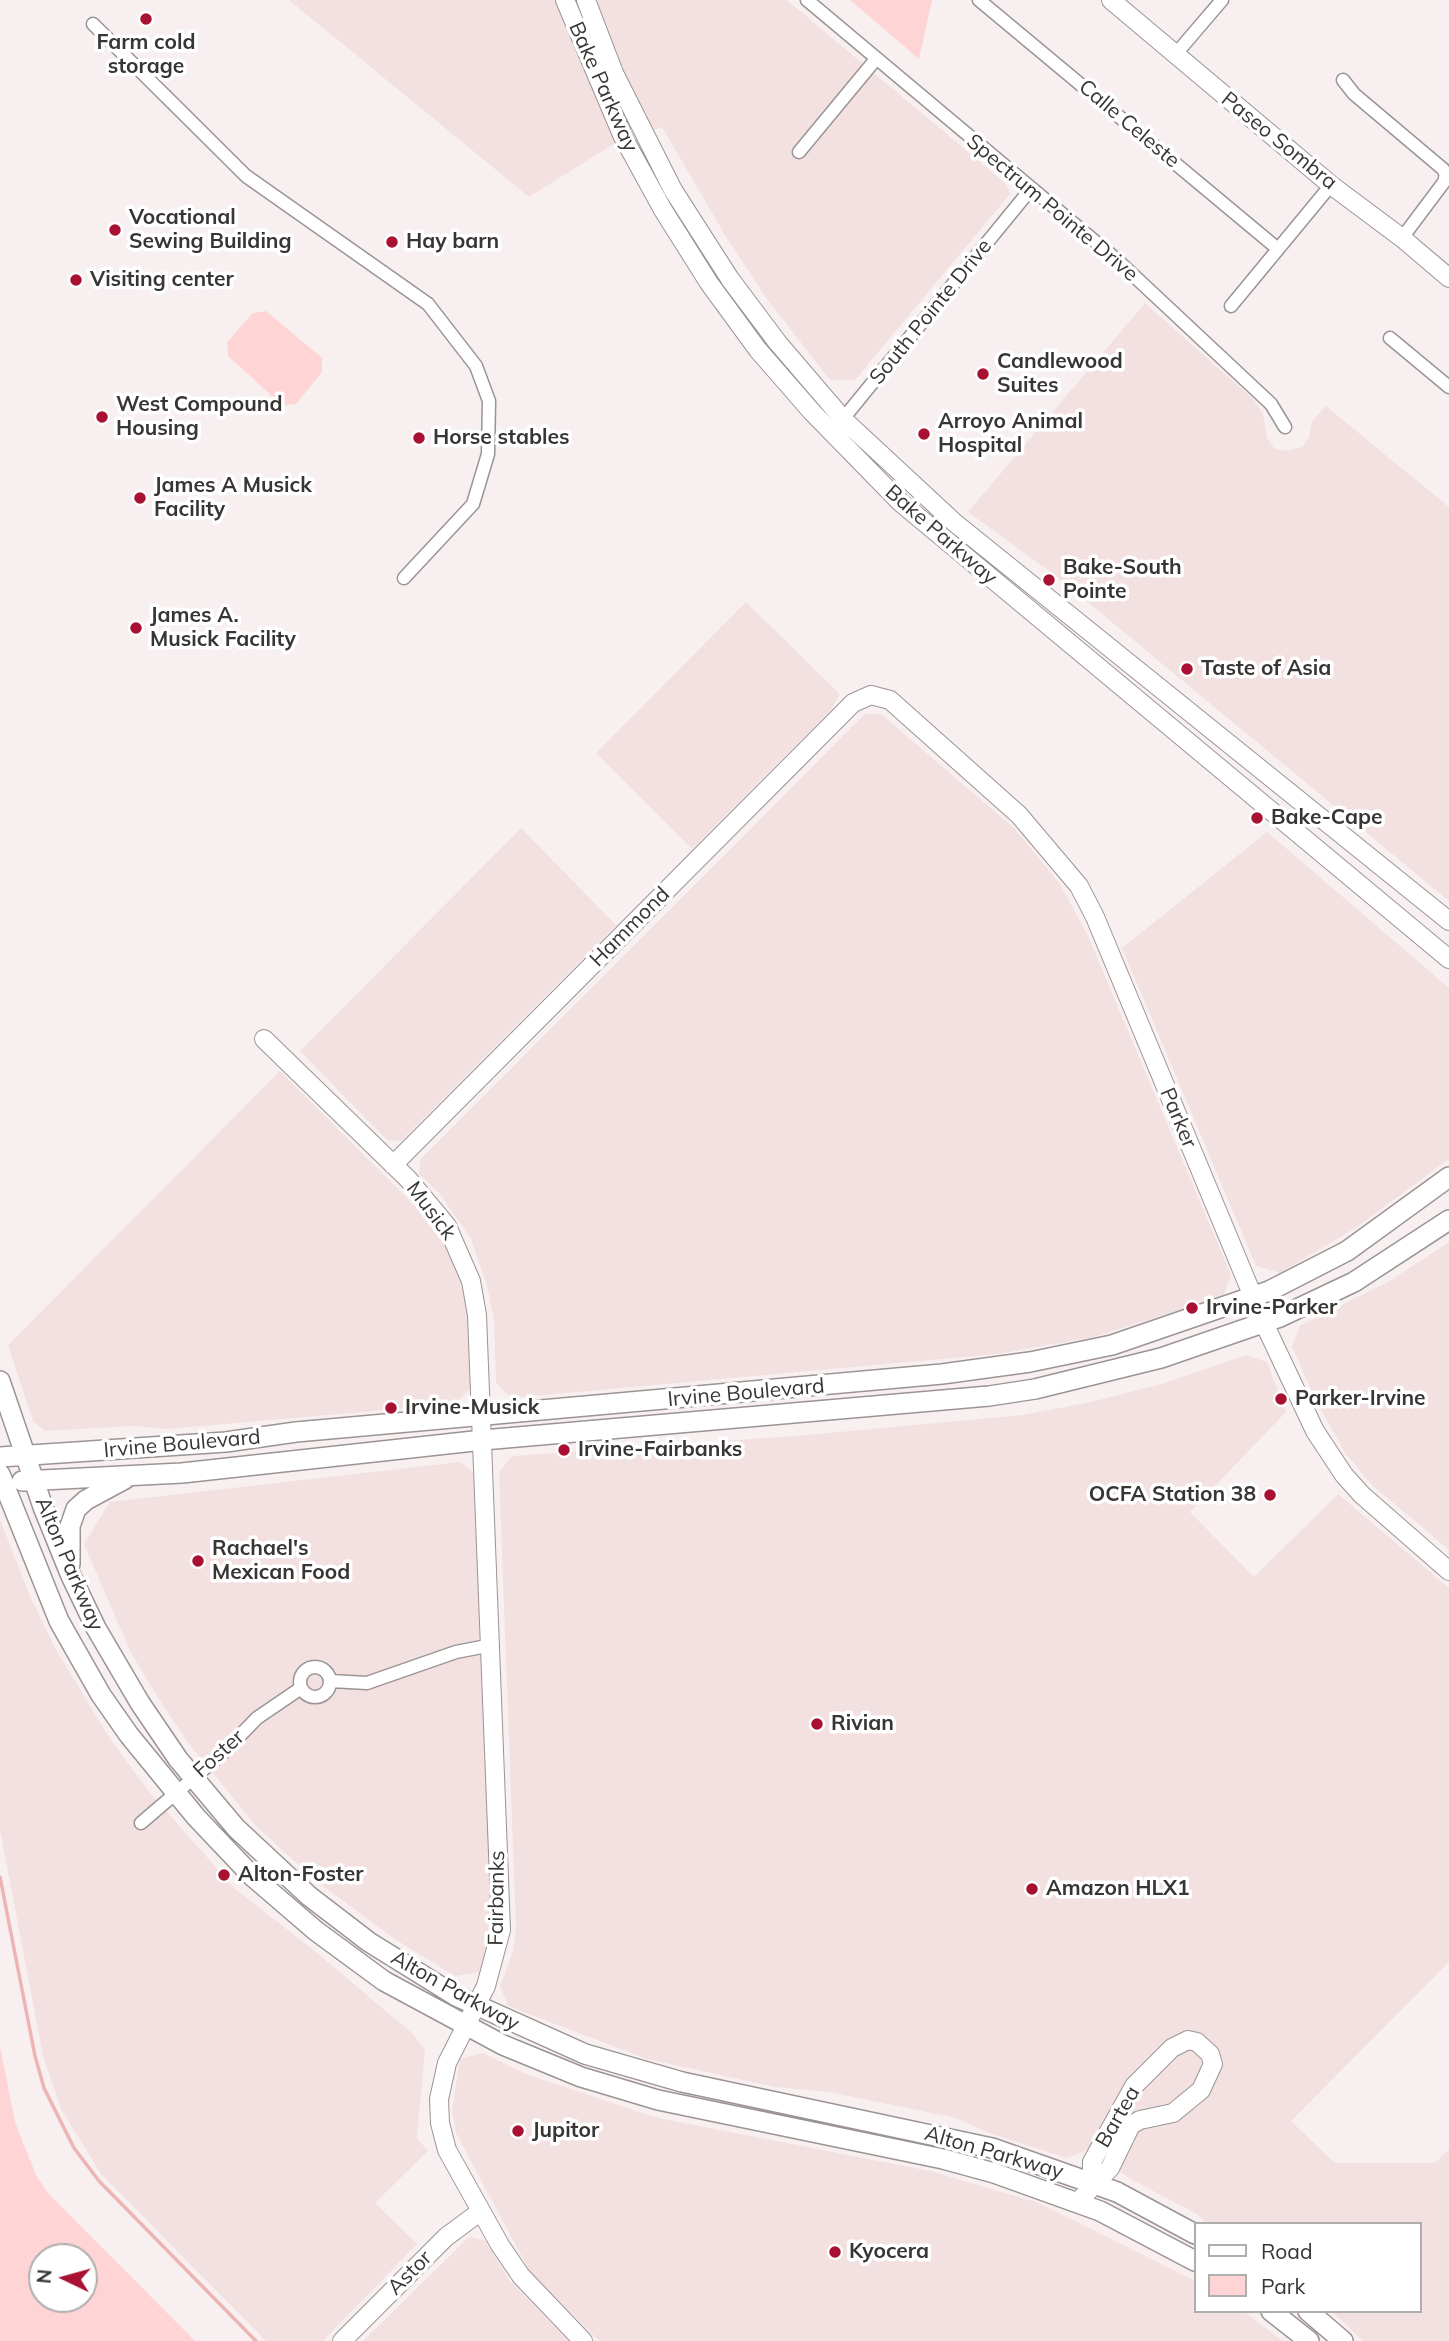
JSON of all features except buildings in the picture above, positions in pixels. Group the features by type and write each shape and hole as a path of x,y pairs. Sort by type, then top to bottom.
{"main road":[{"name":"Irvine Boulevard","path":"0,1457 214,1443 482,1415 986,1369 1112,1345 1253,1298 1347,1251 1449,1177"},
{"name":"Irvine Boulevard","path":"1,1479 34,1481 129,1477 483,1440 989,1396 1100,1375 1264,1323 1353,1282 1449,1220"},
{"name":"Alton Parkway","path":"0,1381 34,1481 71,1576 122,1674 193,1778 248,1840 309,1896 408,1968 475,2006 554,2042 632,2069 976,2144 1116,2192 1194,2233"},
{"path":"71,1576 70,1527 76,1509 86,1500 129,1477"},
{"name":"Alton Parkway","path":"1,1479 31,1557 72,1645 121,1724 175,1793 226,1850 308,1925 384,1981 464,2026 547,2064 635,2094 943,2159 1007,2177 1078,2202 1194,2260"},
{"path":"1274,2313 1309,2341"},
{"path":"1310,2313 1343,2341"}],"street":[{"name":"Bake Parkway","path":"565,0 623,137 663,210 709,283 746,333 830,433 900,502 1449,959"},
{"name":"Bake Parkway","path":"586,0 614,73 673,190 730,279 778,344 844,420 955,523 1449,921"},
{"name":"Spectrum Pointe Drive","path":"807,0 1030,190 1116,259 1271,404 1285,427"},
{"name":"Calle Celeste","path":"979,0 1278,249"},
{"name":"Paseo Sombra","path":"1111,0 1332,185 1449,278"},
{"path":"1175,55 1222,0"},
{"path":"93,24 246,176 428,304 476,366 489,401 488,454 473,504 404,578"},
{"path":"799,152 876,59"},
{"path":"1343,80 1354,94 1443,169 1444,182 1402,238"},
{"path":"1231,306 1332,185"},
{"name":"South Pointe Drive","path":"830,433 844,420 1030,190"},
{"path":"1390,338 1449,387"},
{"name":"Hammond","path":"393,1165 853,703 871,695"},
{"name":"Parker","path":"871,695 890,700 1020,815 1079,886 1095,917 1253,1298 1302,1407 1344,1475 1372,1505 1449,1571"},
{"name":"Musick","path":"264,1039 393,1165 447,1226 461,1252 477,1315 483,1440"},
{"name":"Fairbanks","path":"483,1440 501,1930 495,1958 475,2006 452,2047 442,2081 440,2123 447,2150 521,2276 583,2341"},
{"path":"331,1681 367,1682 456,1651 492,1645"},
{"path":"312,1667 326,1671 331,1681 326,1692 316,1697 301,1688 301,1676 312,1667"},
{"name":"Foster","path":"141,1824 225,1751 257,1718 301,1688"},
{"name":"Bartea","path":"1078,2202 1092,2184 1110,2168 1131,2125 1140,2120 1173,2113 1201,2090 1213,2064 1210,2054 1198,2042 1188,2040 1172,2048 1134,2086 1092,2162 1092,2184"},
{"name":"Astor","path":"342,2341 446,2237 481,2211"}],"shaded area":[{"path":"289,0 787,0 1006,184 1010,194 855,380 830,380 767,299 726,237 662,127 612,145 529,197"},
{"path":"1145,303 1254,400 1263,414 1267,438 1274,448 1285,451 1302,447 1309,438 1312,421 1326,406 1449,507 1449,901 1056,576 968,512"},
{"path":"746,602 840,694 830,711 692,849 596,753"},
{"path":"865,714 881,714 1015,829 1060,884 1088,936 1231,1275 1223,1296 1094,1337 997,1354 511,1398 496,1383 494,1321 487,1285 471,1239 440,1194 419,1174 420,1160"},
{"path":"521,828 616,925 401,1141 387,1140 300,1051"},
{"path":"1267,832 1449,988 1449,1159 1354,1229 1280,1273 1256,1266 1122,948"},
{"path":"280,1071 423,1214 443,1241 460,1279 469,1320 472,1387 455,1404 167,1429 133,1426 45,1431 33,1421 8,1345"},
{"path":"1449,1242 1449,1550 1372,1485 1345,1453 1314,1397 1292,1346 1300,1326 1388,1282"},
{"path":"1246,1355 1267,1362 1286,1412 1190,1512 1254,1577 1338,1494 1449,1588 1449,1962 1291,2121 1335,2163 1435,2163 1449,2149 1449,2341 1363,2341 1333,2313 1421,2313 1421,2222 1205,2222 1197,2214 1134,2181 1086,2150 1067,2158 992,2134 956,2118 829,2092 775,2087 647,2059 508,2006 500,1986 513,1952 516,1929 499,1472 512,1456 807,1435 1022,1415 1091,1402 1165,1383"},
{"path":"460,1462 475,1474 493,1926 489,1949 479,1972 455,1976 393,1938 315,1880 256,1826 189,1744 162,1704 131,1653 84,1544 110,1502"},
{"path":"0,1519 29,1594 55,1648 109,1737 147,1789 234,1888 311,1948 412,2033 425,2050 417,2138 428,2151 375,2203 417,2244 323,2341 266,2341 101,2174 61,2109 43,2056 0,1830"},
{"path":"483,2053 526,2074 658,2118 930,2171 1039,2203 1194,2280 1194,2313 1246,2313 1283,2341 599,2341 530,2272 456,2133 452,2111 460,2059"},
{"path":"469,2237 485,2240 509,2280 569,2341 363,2341"}],"green space":[{"path":"850,0 932,0 919,59"},
{"path":"266,311 322,358 322,372 296,404 282,405 228,356 227,342 253,313"},
{"path":"0,2046 15,2122 36,2175 48,2193 98,2243 28,2243 28,2313 98,2313 98,2243 195,2341 0,2341"}],"waterway":[{"path":"0,1877 35,2056 44,2088 74,2148 99,2181 256,2341"}],"place":[{"name":"Farm cold storage","path":"146,19"},
{"name":"Vocational Sewing Building","path":"115,230"},
{"name":"Hay barn","path":"392,242"},
{"name":"Visiting center","path":"76,280"},
{"name":"Candlewood Suites","path":"983,374"},
{"name":"West Compound Housing","path":"102,417"},
{"name":"Arroyo Animal Hospital","path":"924,434"},
{"name":"Horse stables","path":"419,438"},
{"name":"James A Musick Facility","path":"140,498"},
{"name":"Bake-South Pointe","path":"1049,580"},
{"name":"James A. Musick Facility","path":"136,628"},
{"name":"Taste of Asia","path":"1187,669"},
{"name":"Bake-Cape","path":"1257,818"},
{"name":"Irvine-Parker","path":"1192,1308"},
{"name":"Parker-Irvine","path":"1281,1399"},
{"name":"Irvine-Musick","path":"391,1408"},
{"name":"Irvine-Fairbanks","path":"564,1450"},
{"name":"OCFA Station 38","path":"1270,1495"},
{"name":"Rachael's Mexican Food","path":"198,1561"},
{"name":"Rivian","path":"817,1724"},
{"name":"Alton-Foster","path":"224,1875"},
{"name":"Amazon HLX1","path":"1032,1889"},
{"name":"Jupitor","path":"518,2131"},
{"name":"Kyocera","path":"835,2252"}]}
